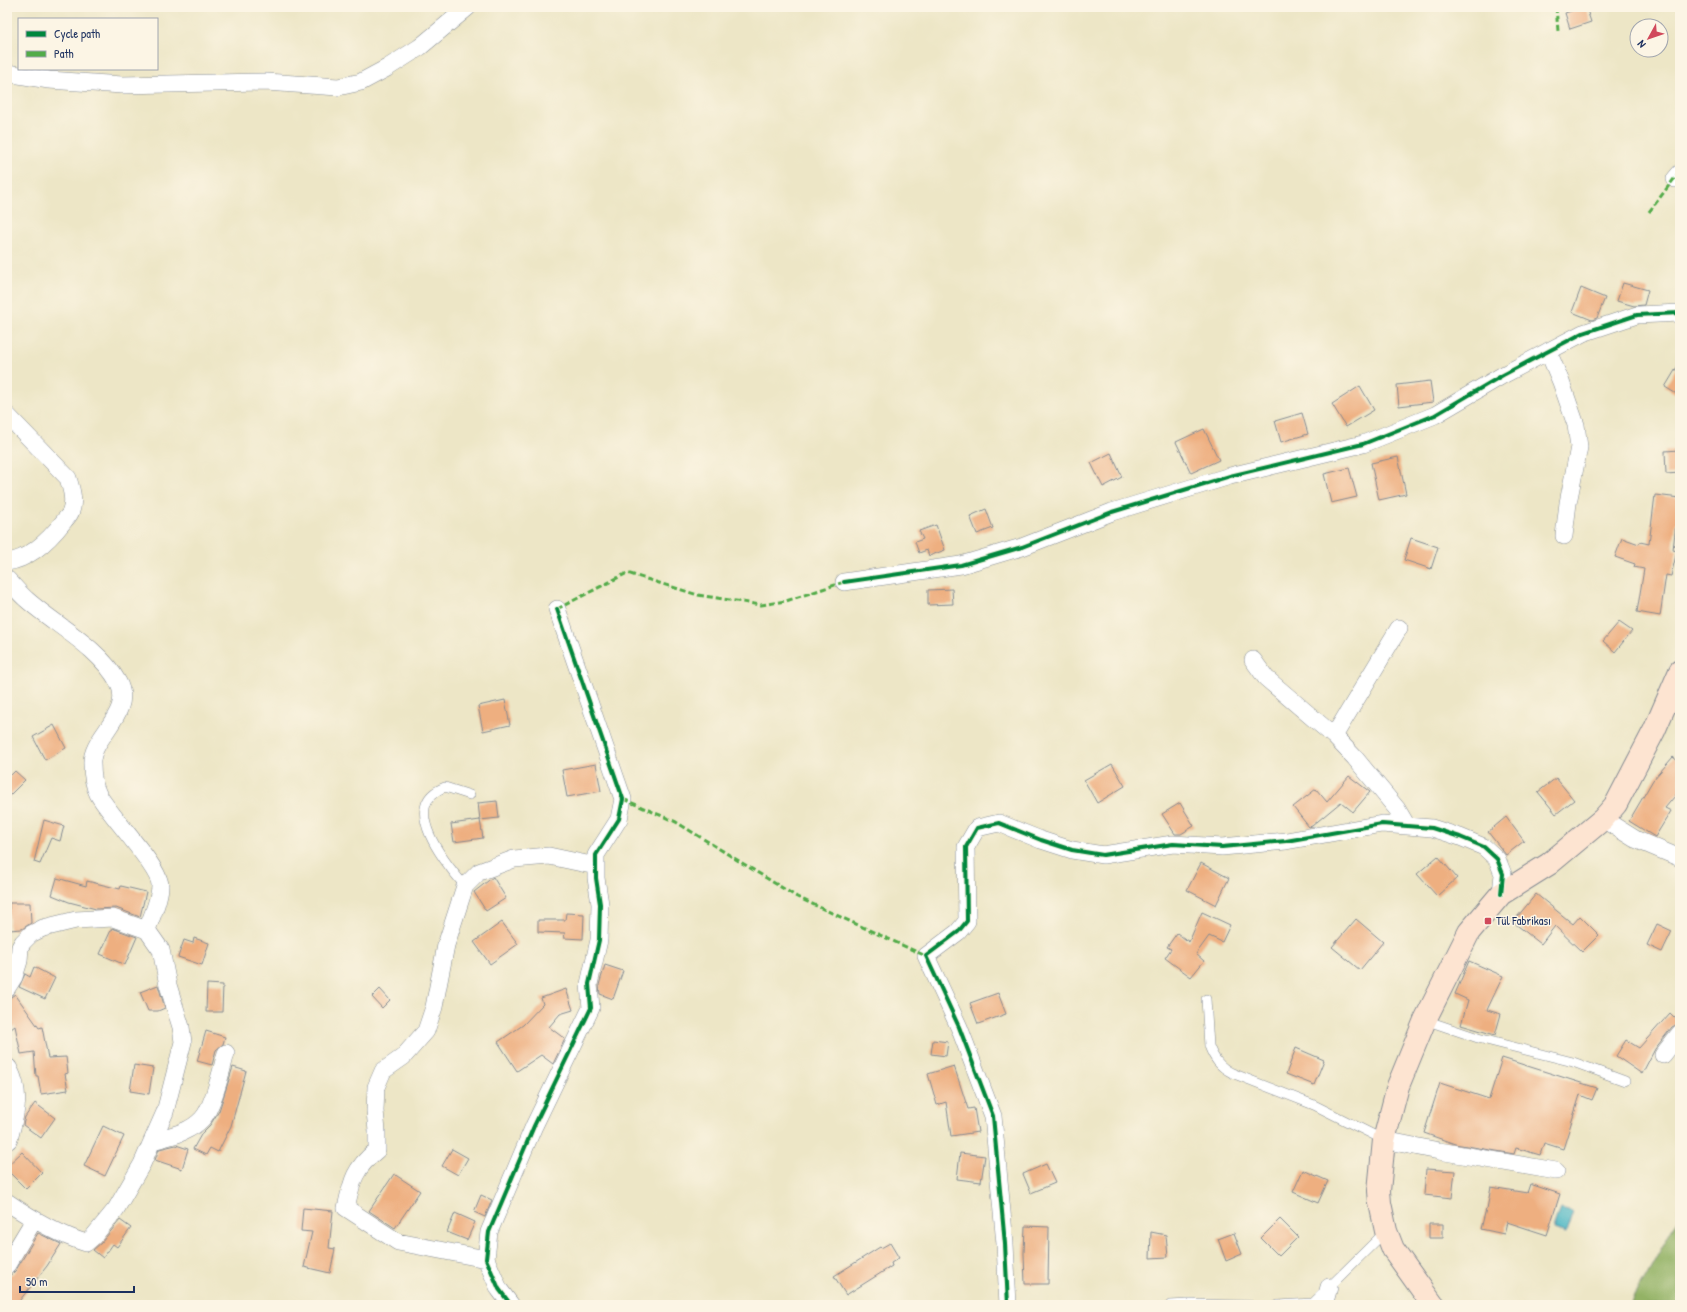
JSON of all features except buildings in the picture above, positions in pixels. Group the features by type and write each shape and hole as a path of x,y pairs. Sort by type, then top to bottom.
{"main road":[{"path":"1433,1305 1393,1249 1386,1231 1380,1203 1379,1191 1384,1140 1398,1086 1425,1020 1469,932 1502,894 1549,864 1603,820 1616,804 1650,738 1680,671"}],"street":[{"path":"7,73 49,80 122,85 266,82 338,87 361,82 387,68 420,47 468,7"},
{"path":"844,582 961,565 1022,547 1112,512 1222,478 1363,444 1435,415 1503,375 1583,333 1638,316 1680,313"},
{"path":"1548,351 1576,425 1579,447 1568,503 1564,536"},
{"path":"7,415 68,478 72,491 71,512 56,532 41,547 13,561 7,562"},
{"path":"7,579 26,598 94,652 119,683 121,697 116,717 93,751 91,763 97,793 105,806 139,848 156,873 160,886 147,930"},
{"path":"511,1305 499,1289 486,1259 489,1232 534,1126 591,1008 589,984 599,940 600,918 600,904 596,878 596,854 619,819 623,799 558,609"},
{"path":"1334,736 1399,628"},
{"path":"1253,660 1266,678 1334,736 1355,758 1397,809 1407,826"},
{"path":"1603,820 1636,839 1680,858"},
{"path":"1008,1305 1005,1244 993,1116 959,1027 926,956 958,932 967,921 966,847 977,828 999,823 1041,840 1072,850 1103,855 1173,844 1222,847 1286,841 1382,824 1432,828 1484,847 1497,859 1503,874 1502,894"},
{"path":"486,1259 398,1242 346,1208 351,1183 363,1162 377,1150 375,1111 376,1087 383,1071 403,1057 426,1032 434,1007 446,945 464,886 478,872 514,860 549,856 596,866"},
{"path":"7,988 14,977 19,961 20,947 31,934 43,928 76,920 113,918 147,930 161,950 168,985 181,1027 183,1042 165,1112 142,1164 116,1209 93,1237 86,1243 65,1237 34,1220 7,1202"},
{"path":"1663,1054 1680,1033"},
{"path":"152,1140 177,1134 193,1126 203,1118 215,1091 226,1053"},
{"path":"7,1069 13,1117 7,1138"},
{"path":"1384,1140 1556,1171"},
{"path":"7,1265 34,1220"},
{"path":"1324,1305 1329,1287"}],"lane":[{"path":"464,886 445,862 431,840 426,826 425,810 430,796 445,787 470,794"},
{"path":"1206,999 1209,1046 1212,1054 1220,1066 1232,1073 1320,1108 1384,1140"},
{"path":"1425,1020 1478,1038 1573,1062 1625,1082"},
{"path":"1278,1305 1313,1303 1386,1231"},
{"path":"1170,1305 1250,1305"}],"green space":[{"path":"1680,1215 1680,1305 1630,1305"}],"water":[{"path":"1561,1208 1573,1212 1566,1233 1554,1229"}],"marked path":[{"path":"1556,7 1558,31"},
{"path":"1649,212 1680,171"},
{"path":"557,609 627,573 698,595 761,605 786,601 844,582"},
{"path":"623,799 676,822 797,897 926,956"}],"cycle path":[{"path":"844,582 961,565 1022,547 1112,512 1230,476 1363,444 1435,415 1503,375 1583,333 1637,315 1680,313"},
{"path":"511,1305 499,1289 486,1259 489,1232 534,1126 591,1008 589,984 599,940 600,904 596,878 596,855 619,819 623,799 557,609"},
{"path":"1008,1305 1005,1244 993,1116 959,1027 926,956 958,932 967,921 966,847 977,828 999,823 1041,840 1072,850 1103,855 1173,844 1222,847 1286,841 1382,824 1432,828 1484,847 1497,859 1503,874 1501,894"}],"place":[{"name":"Tül Fabrikası","path":"1488,921"}]}
